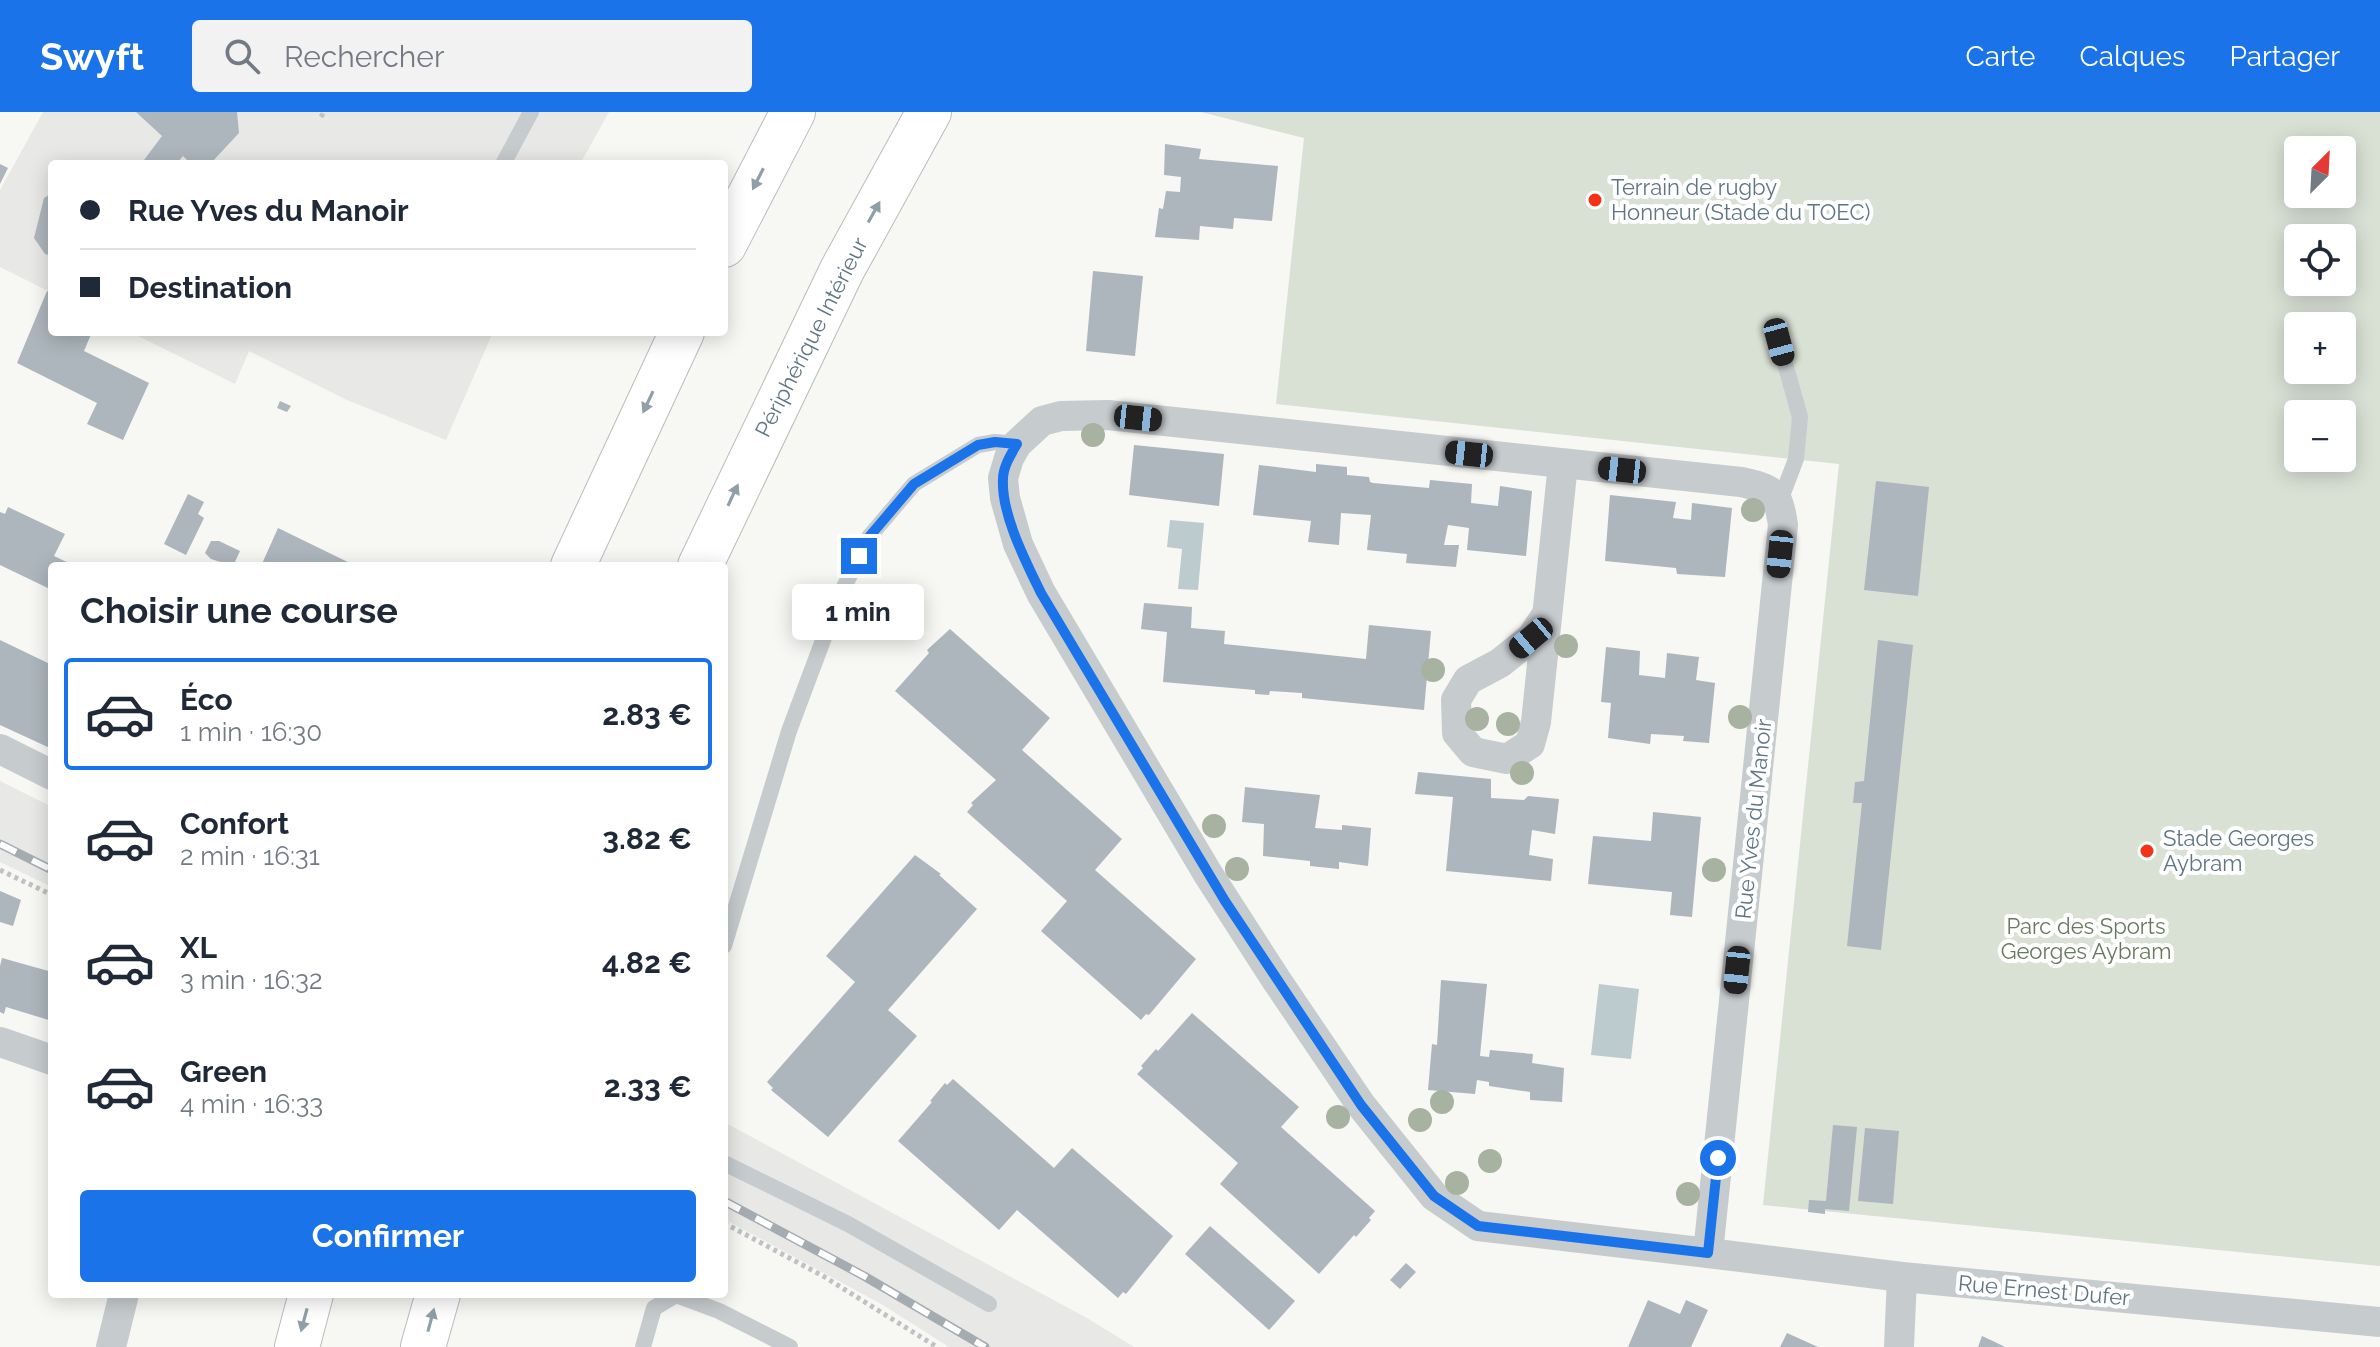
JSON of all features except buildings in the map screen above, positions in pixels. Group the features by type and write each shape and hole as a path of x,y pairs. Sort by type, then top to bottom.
{"highway":[{"path":"728,237 793,112"},
{"name":"Périphérique Intérieur","path":"702,562 842,270 929,112"},
{"path":"575,562 680,336"},
{"path":"297,1347 310,1298"},
{"path":"423,1347 437,1298"}],"street":[{"path":"1708,1253 1478,1226 1434,1196 1361,1105 1225,901 1041,593 1018,544 1005,498 1003,478 1017,444 1042,421 1061,416 1108,415 1741,482 1767,487 1780,501"},
{"path":"1547,614 1531,638 1500,663 1468,680 1456,700 1457,733 1473,752 1507,759 1530,744 1536,722 1563,464"},
{"name":"Rue Yves du Manoir","path":"1708,1253 1783,525 1780,501"},
{"path":"0,749 48,773"},
{"path":"0,1042 48,1059"},
{"name":"Rue Ernest Dufer","path":"1708,1253 1902,1277 2380,1322"},
{"path":"1899,1347 1902,1277"},
{"path":"111,1347 123,1298"}],"lane":[{"path":"505,160 531,112"},
{"path":"1779,342 1800,417 1796,459 1780,501"},
{"path":"728,933 789,731 840,595 869,537 914,484 978,445 995,442 1017,444"},
{"path":"728,1165 848,1224 989,1304"},
{"path":"643,1347 654,1308 671,1298"},
{"path":"684,1298 719,1311 790,1347"}],"path":[{"path":"0,870 48,893"},
{"path":"728,1225 823,1276 937,1347"}],"shaded area":[{"path":"43,112 609,112 582,160 48,160 48,291 0,267 0,190"},
{"path":"138,336 491,336 446,440 347,400 249,351 235,384"},
{"path":"1170,520 1204,523 1198,590 1178,589 1182,549 1167,547"},
{"path":"0,781 48,805 48,885 0,862"},
{"path":"1599,984 1639,989 1631,1059 1591,1055"},
{"path":"728,1124 1087,1318 1134,1347 949,1347 883,1305 728,1221"}],"green space":[{"name":"Parc des Sports Georges Aybram","path":"1201,112 2380,112 2380,1266 1763,1205 1839,464 1276,404 1304,138"}],"railway":[{"path":"0,844 48,868"},
{"path":"728,1203 864,1276 985,1347"}],"place":[{"name":"Terrain de rugby Honneur (Stade du TOEC)","path":"1595,200"},
{"name":"Stade Georges Aybram","path":"2147,851"}],"route":[{"path":"859,556 869,537 914,484 978,445 995,442 1017,444 1003,478 1005,498 1018,544 1041,593 1192,848 1277,981 1361,1105 1434,1196 1478,1226 1708,1253 1718,1158"}]}
